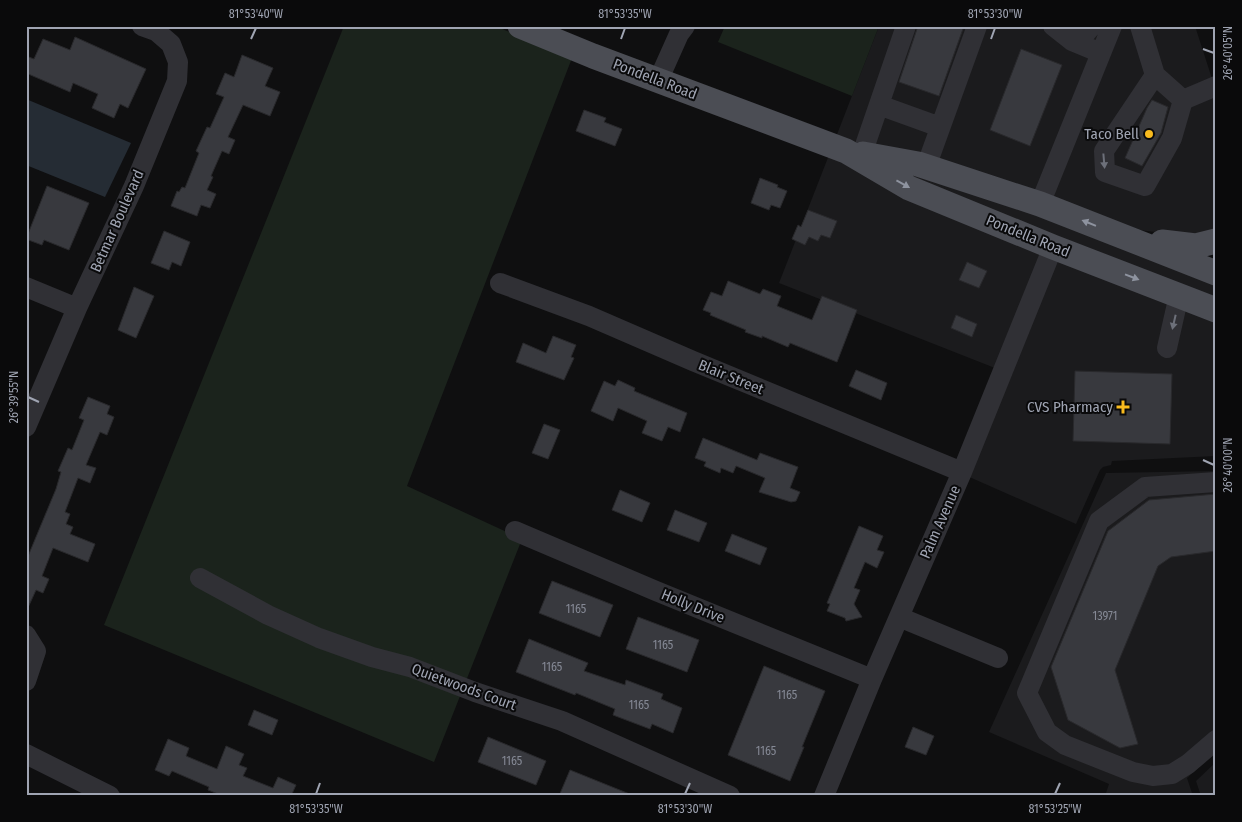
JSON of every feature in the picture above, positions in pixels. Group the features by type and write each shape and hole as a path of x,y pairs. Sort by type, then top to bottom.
{"main road":[{"name":"Pondella Road","path":"520,26 854,153 926,167 1040,204 1216,273"},
{"name":"Pondella Road","path":"854,153 909,188 1216,310"},
{"path":"1128,238 1196,246 1216,241"}],"street":[{"name":"Betmar Boulevard","path":"26,427 134,186 177,81 178,62 171,44 156,32 142,26"},
{"path":"658,80 679,34 685,26"},
{"path":"854,153 879,105 906,26"},
{"path":"926,167 977,26"},
{"path":"1053,26 1072,41 1101,53"},
{"path":"1072,41 1085,34 1092,26"},
{"path":"1040,204 1112,26"},
{"path":"1140,26 1155,75 1183,100"},
{"path":"1155,75 1104,151 1105,172 1145,186 1172,138 1183,100"},
{"path":"1183,100 1216,86"},
{"path":"879,105 940,127"},
{"name":"Palm Avenue","path":"824,796 872,679 962,472 1054,247"},
{"name":"Blair Street","path":"500,283 589,316 962,472"},
{"path":"26,287 78,308"},
{"path":"1167,348 1179,295"},
{"path":"1216,482 1145,487 1099,522 1027,693 1047,732 1065,745 1142,774 1153,776 1172,774 1188,764 1216,740"},
{"name":"Holly Drive","path":"515,531 665,595 872,679"},
{"name":"Quietwoods Court","path":"200,578 268,615 319,638 372,658 410,667 475,692 562,721 730,796"},
{"path":"899,617 998,658"},
{"path":"26,635 36,652 26,682"},
{"path":"26,754 110,796"}],"shaded area":[{"path":"344,26 495,26 572,58 407,486 522,539 434,762 104,625"},
{"path":"725,26 879,26 852,96 718,42"},
{"path":"879,26 1195,26 1216,91 1216,231 1196,237 1131,229 836,137"},
{"path":"26,99 131,143 105,197 26,165"},
{"path":"829,155 1216,320 1216,456 1112,461 1111,465 1100,470 1076,524 958,472 1000,370 779,283"},
{"path":"897,170 1059,221 1216,283 1216,300 1057,238"},
{"path":"1216,471 1216,752 1187,778 1193,796 1105,796 1109,784 989,732 1106,473"},
{"path":"1216,762 1216,796 1201,796 1196,781"}],"building":[{"path":"918,26 964,26 939,96 899,82"},
{"path":"75,37 146,69 128,108 120,104 114,118 92,108 98,94 73,83 70,92 26,73 26,56 34,59 43,39 70,50"},
{"path":"1021,49 1062,65 1030,146 990,130"},
{"path":"242,55 273,68 265,86 280,92 270,116 243,105 228,137 235,140 229,154 222,151 211,176 213,177 207,190 216,194 210,208 201,205 197,216 171,206 177,191 179,192 182,187 185,188 199,153 196,151 207,127 210,128 224,97 216,94 225,73 234,77"},
{"name":"Taco Bell","path":"1152,100 1168,107 1161,133 1142,166 1125,158"},
{"path":"584,110 606,118 604,122 622,129 615,146 576,131"},
{"path":"760,178 778,185 777,187 787,191 780,208 771,205 769,210 751,203"},
{"path":"47,186 89,203 69,250 44,240 42,245 26,239"},
{"path":"808,210 837,221 830,238 821,235 818,241 809,237 805,245 792,239 798,225 801,227"},
{"path":"164,231 190,242 181,266 172,262 169,270 151,263"},
{"path":"967,262 987,271 979,288 959,280"},
{"path":"728,281 760,294 763,289 781,296 777,306 812,320 822,296 857,310 837,362 790,343 788,347 762,336 762,338 745,332 746,330 710,315 711,313 703,310 711,292 722,296"},
{"path":"134,287 154,296 136,338 118,330"},
{"path":"956,315 977,324 972,337 951,328"},
{"path":"553,336 576,345 571,357 574,358 564,380 516,362 523,343 546,353"},
{"path":"856,370 887,383 881,400 849,386"},
{"name":"CVS Pharmacy","path":"1075,371 1172,374 1170,444 1073,441"},
{"path":"618,380 635,388 634,391 687,413 680,432 668,427 662,441 642,433 647,421 618,408 613,421 591,411 604,381 615,386"},
{"path":"88,397 110,406 107,414 114,417 107,435 100,432 86,465 96,468 90,483 78,478 65,512 70,514 66,524 73,527 70,534 95,544 88,562 53,548 42,576 49,579 43,593 36,590 26,612 26,561 56,489 61,472 58,471 68,448 72,450 84,420 79,418"},
{"path":"544,424 560,430 548,459 532,453"},
{"path":"703,438 757,460 760,453 798,467 790,488 800,492 796,501 791,502 759,492 765,478 736,466 733,473 721,468 720,473 704,466 706,462 695,458"},
{"path":"620,490 650,503 642,522 612,510"},
{"path":"1216,494 1216,551 1171,557 1158,566 1115,670 1138,744 1120,748 1068,720 1051,667 1108,531 1149,500"},
{"path":"675,510 707,523 699,542 667,530"},
{"path":"859,526 883,536 877,550 884,552 877,568 865,562 854,588 860,590 854,604 862,617 846,621 845,618 827,611 830,604 827,603"},
{"path":"732,534 767,548 760,565 725,551"},
{"path":"552,581 613,605 600,637 539,613"},
{"path":"638,617 699,640 687,672 626,649"},
{"path":"529,639 588,663 584,671 625,685 626,680 663,694 661,699 682,708 673,733 652,724 650,729 613,715 615,709 516,672"},
{"path":"764,666 825,691 790,781 728,755"},
{"path":"254,710 278,720 272,735 248,725"},
{"path":"913,727 934,736 926,755 905,747"},
{"path":"488,737 546,761 536,785 478,762"},
{"path":"168,739 189,748 186,756 217,769 226,746 244,754 239,765 247,768 243,776 273,788 278,777 296,785 291,796 223,796 208,790 209,787 172,771 169,776 155,770"},
{"path":"570,770 632,795 632,796 559,796"}],"place":[{"name":"Taco Bell","path":"1149,134"},
{"name":"CVS Pharmacy","path":"1123,407"}]}
